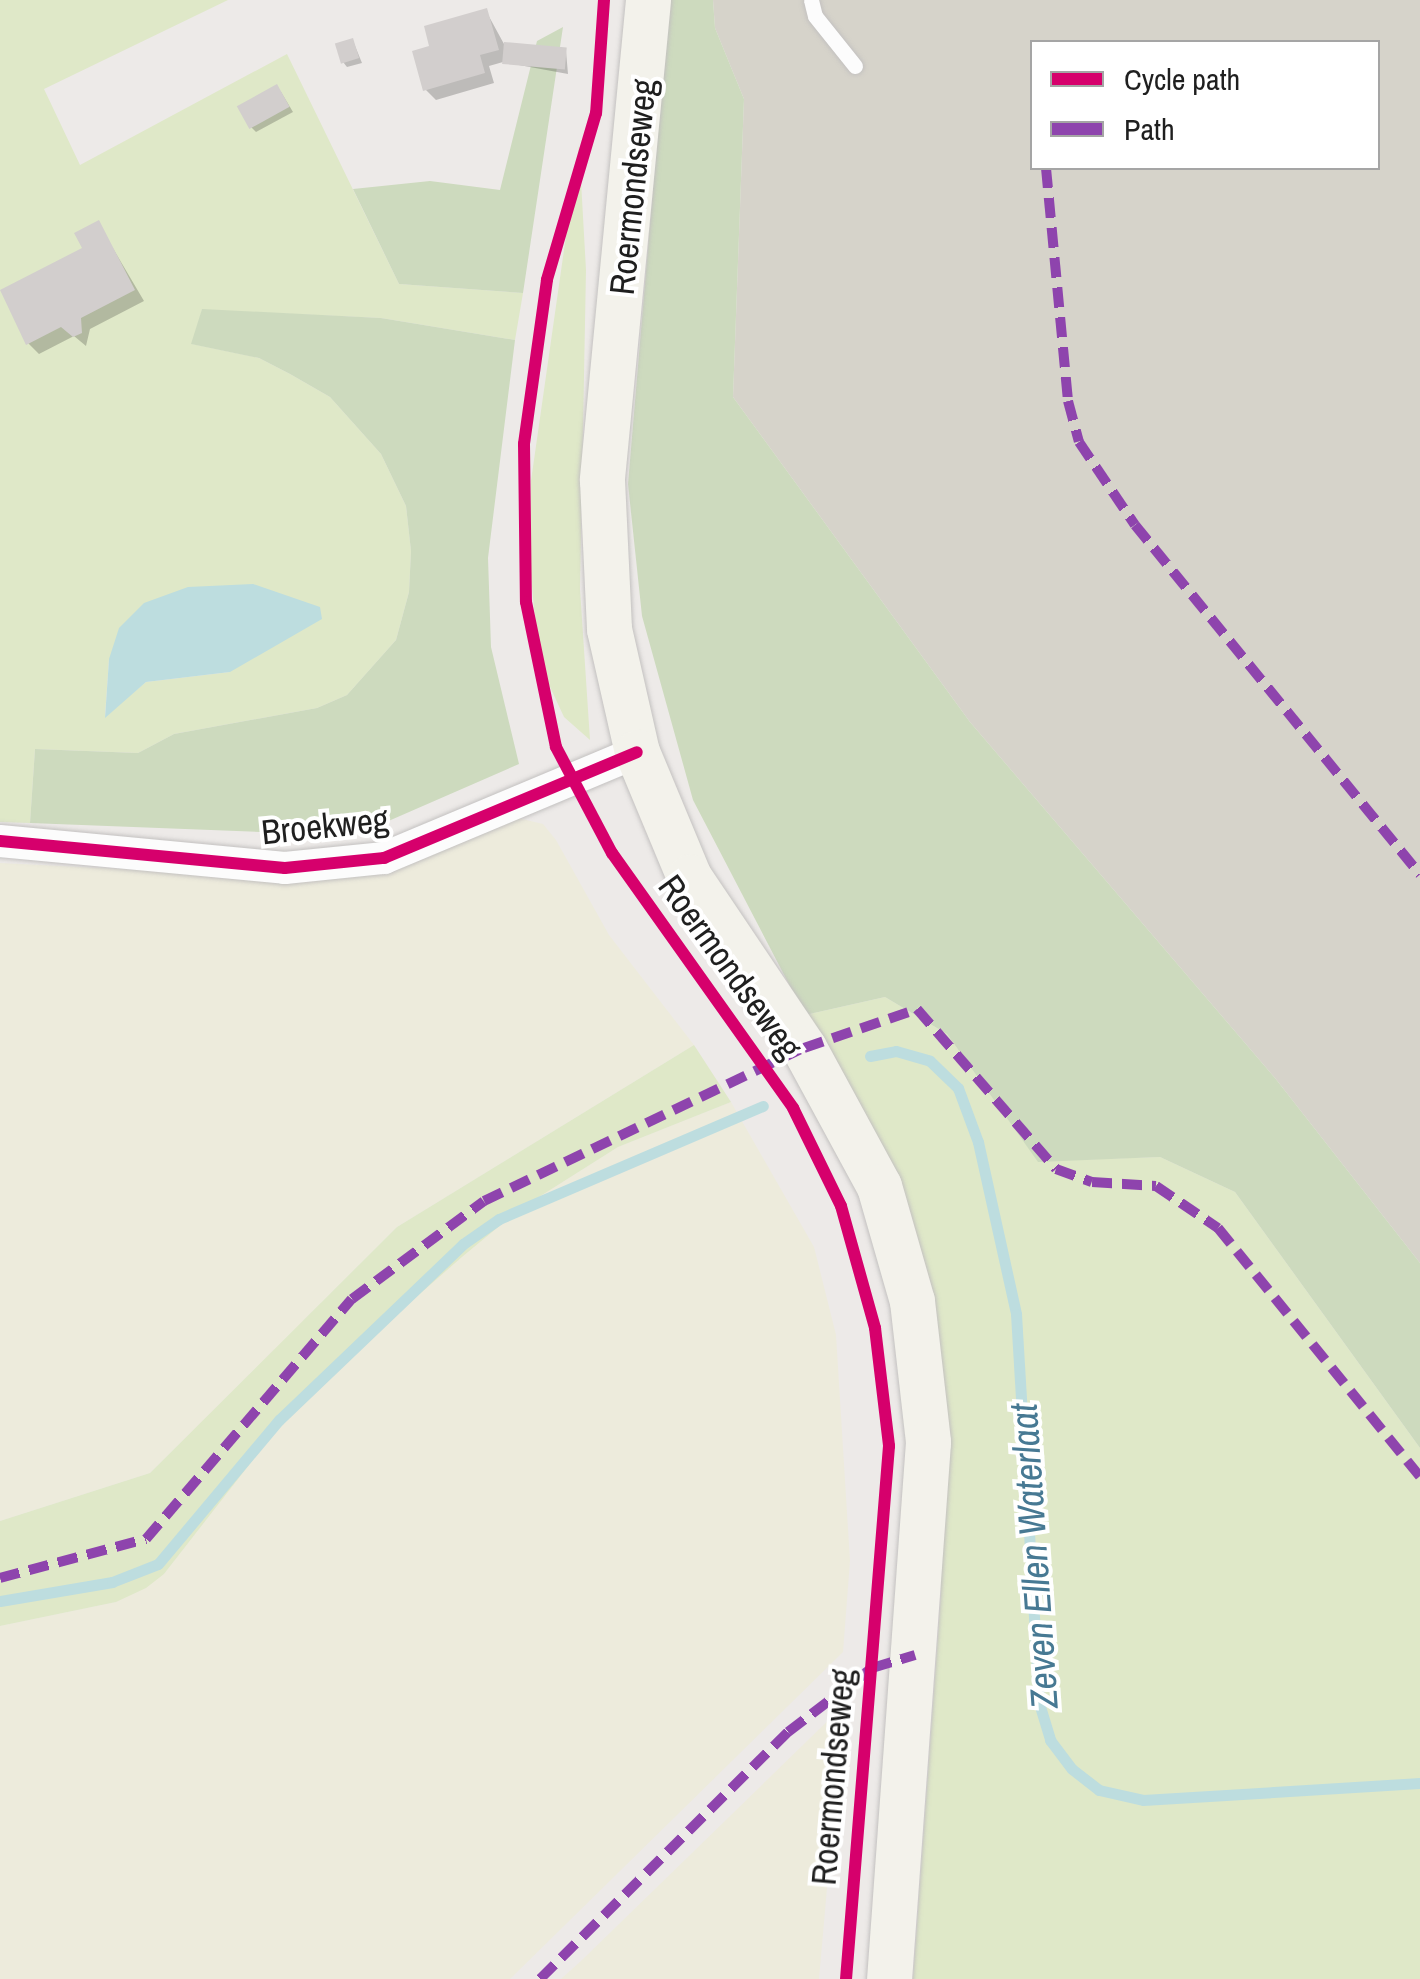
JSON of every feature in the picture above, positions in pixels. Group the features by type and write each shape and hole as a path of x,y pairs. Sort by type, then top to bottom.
{"main road":[{"name":"Roermondseweg","path":"648,0 602,480 608,629 638,752 690,877 804,1048 879,1186 912,1301 928,1442 890,1979"}],"street":[{"name":"Broekweg","path":"0,841 285,868 384,858 638,752"}],"lane":[{"path":"811,0 815,16 855,66"}],"shaded area":[{"path":"713,0 1420,0 1420,1263 1275,1078 970,722 733,397 744,99 715,28"},
{"path":"518,818 543,824 556,840 609,935 694,1045 397,1227 150,1473 0,1521 0,863 265,876"},
{"path":"731,1102 814,1247 836,1335 850,1561 843,1652 510,1979 0,1979 0,1626 116,1602 164,1574 302,1397 462,1257 520,1209 618,1147"},
{"path":"843,1706 819,1979 561,1979 581,1961"}],"green space":[{"path":"0,0 228,0 44,89 80,165 287,54 399,284 523,293 515,340 381,318 202,310 192,344 259,358 330,397 381,454 406,506 411,551 409,592 396,640 347,695 317,708 174,734 138,753 35,749 30,823 0,822","holes":["109,659 230,672 146,682 105,716"]},
{"path":"669,0 713,0 715,28 744,99 733,397 970,722 1275,1078 1420,1263 1420,1448 1235,1192 1160,1157 1038,1162 947,1034 885,997 805,1015 693,800 642,616 628,484"},
{"path":"563,27 523,293 399,284 353,189 430,181 500,190 537,41"},
{"path":"579,145 586,270 580,589 590,740 564,717 539,663 530,564 531,481"},
{"path":"202,309 381,318 515,340 488,558 491,647 519,764 377,826 337,835 30,823 35,749 138,753 174,734 317,708 347,695 396,640 409,592 411,551 406,506 381,454 330,397 259,358 191,344"},
{"path":"885,997 947,1034 1038,1161 1160,1157 1235,1192 1420,1448 1420,1979 913,1979 941,1594 935,1417 805,1015"},
{"path":"694,1045 731,1102 618,1147 520,1209 462,1257 302,1397 164,1574 146,1588 116,1602 0,1626 0,1521 150,1473 397,1227"}],"water":[{"path":"253,584 320,607 322,619 230,672 146,682 105,718 109,659 119,628 144,603 188,587"}],"building":[{"path":"487,8 499,50 480,55 485,73 423,91 412,51 429,46 424,26"},
{"path":"353,38 359,58 341,64 335,44"},
{"path":"504,42 567,47 565,69 502,64"},
{"path":"277,84 290,107 249,129 237,106"},
{"path":"99,220 135,290 81,318 82,333 73,337 61,327 26,345 0,290 82,248 74,233"}],"waterway":[{"name":"Zeven Ellen Waterlaat","path":"870,1056 896,1051 930,1061 958,1088 978,1142 1016,1314 1039,1703 1050,1740 1072,1769 1099,1790 1143,1800 1420,1783"},
{"name":"Zeven Ellen Waterlaat","path":"0,1601 112,1582 158,1564 279,1420 463,1244 499,1219 763,1106"}],"marked path":[{"path":"1046,170 1068,401 1079,442 1135,525 1420,875"},
{"path":"0,1578 146,1539 352,1299 484,1201 804,1048 917,1009 1056,1169 1092,1182 1156,1186 1218,1228 1420,1477"},
{"path":"540,1979 788,1732 872,1668 915,1655"}],"cycle path":[{"path":"604,0 596,113 547,280 524,444 526,602 556,747 612,853 793,1108 841,1206 875,1328 889,1446 846,1979"},
{"path":"0,841 285,868 384,858 637,752"}]}
